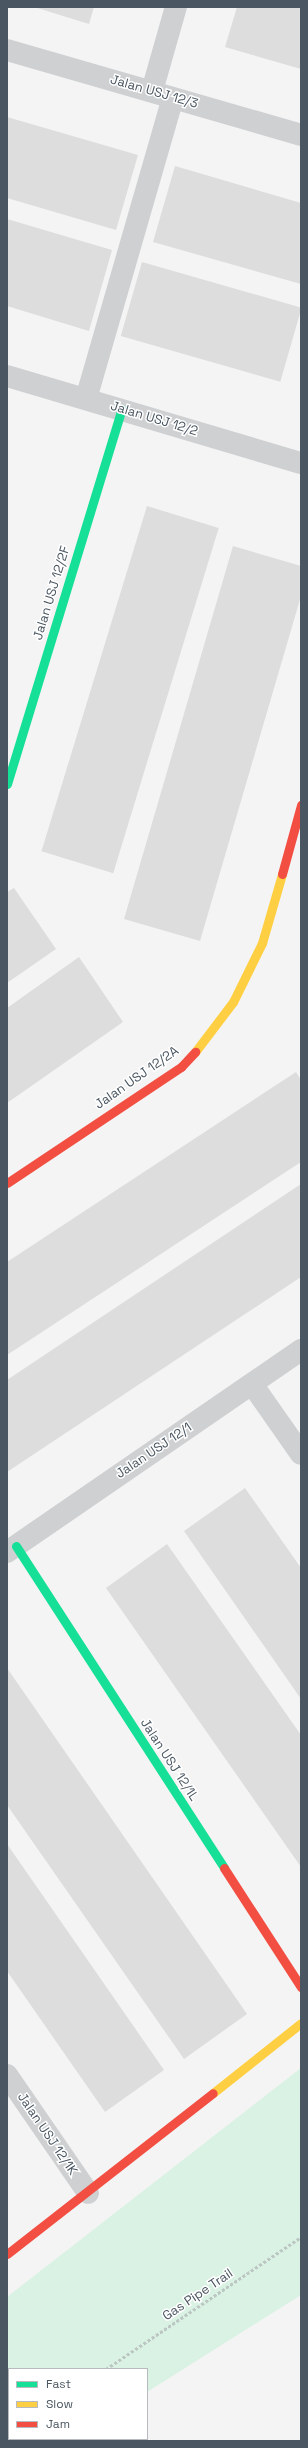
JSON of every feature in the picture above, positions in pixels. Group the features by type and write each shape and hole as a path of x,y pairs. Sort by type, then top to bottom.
{"street":[{"path":"152,91 176,7"},
{"name":"Jalan USJ 12/3","path":"7,50 301,134"},
{"path":"86,399 173,98"},
{"name":"Jalan USJ 12/2","path":"7,376 301,463"},
{"name":"Jalan USJ 12/2F","path":"7,784 122,409"},
{"name":"Jalan USJ 12/2A","path":"7,1183 181,1067 208,1038 233,1002 262,943 301,805"},
{"name":"Jalan USJ 12/1","path":"11,1549 301,1350"},
{"path":"252,1384 301,1454"},
{"name":"Jalan USJ 12/1L","path":"11,1549 301,1987"},
{"path":"7,2254 88,2193 301,2023"},
{"name":"Jalan USJ 12/1K","path":"7,2075 88,2193"}],"path":[{"name":"Gas Pipe Trail","path":"107,2368 301,2237"}],"green space":[{"path":"301,2068 301,2295 148,2391 148,2368 8,2368 8,2440 40,2440 7,2441 7,2297"}],"building":[{"path":"34,7 94,7 89,24"},
{"path":"237,7 301,7 301,69 225,47"},
{"path":"7,117 138,155 116,230 7,198"},
{"path":"175,166 301,203 301,284 153,242"},
{"path":"7,219 112,250 89,331 7,306"},
{"path":"142,262 301,308 280,382 121,336"},
{"path":"147,506 219,528 113,873 41,851"},
{"path":"233,546 301,566 301,596 200,941 124,919"},
{"path":"14,888 56,949 7,983 7,892"},
{"path":"79,957 123,1022 7,1103 7,1008"},
{"path":"296,1072 301,1080 301,1162 7,1355 7,1262"},
{"path":"301,1184 301,1277 7,1472 7,1380"},
{"path":"245,1488 301,1568 301,1699 184,1531"},
{"path":"167,1544 301,1735 301,1867 106,1588"},
{"path":"7,1668 247,2014 184,2059 7,1805"},
{"path":"7,1844 164,2070 105,2112 7,1971"}],"traffic: fast":[{"path":"7,784 122,409"},
{"path":"16,1546 224,1868"}],"traffic: slow":[{"path":"195,1052 233,1002 262,943 282,874"},
{"path":"213,2093 301,2023"}],"traffic: jam":[{"path":"282,874 301,805"},
{"path":"7,1183 181,1067 195,1052"},
{"path":"224,1868 301,1987"},
{"path":"7,2254 213,2093"}]}
